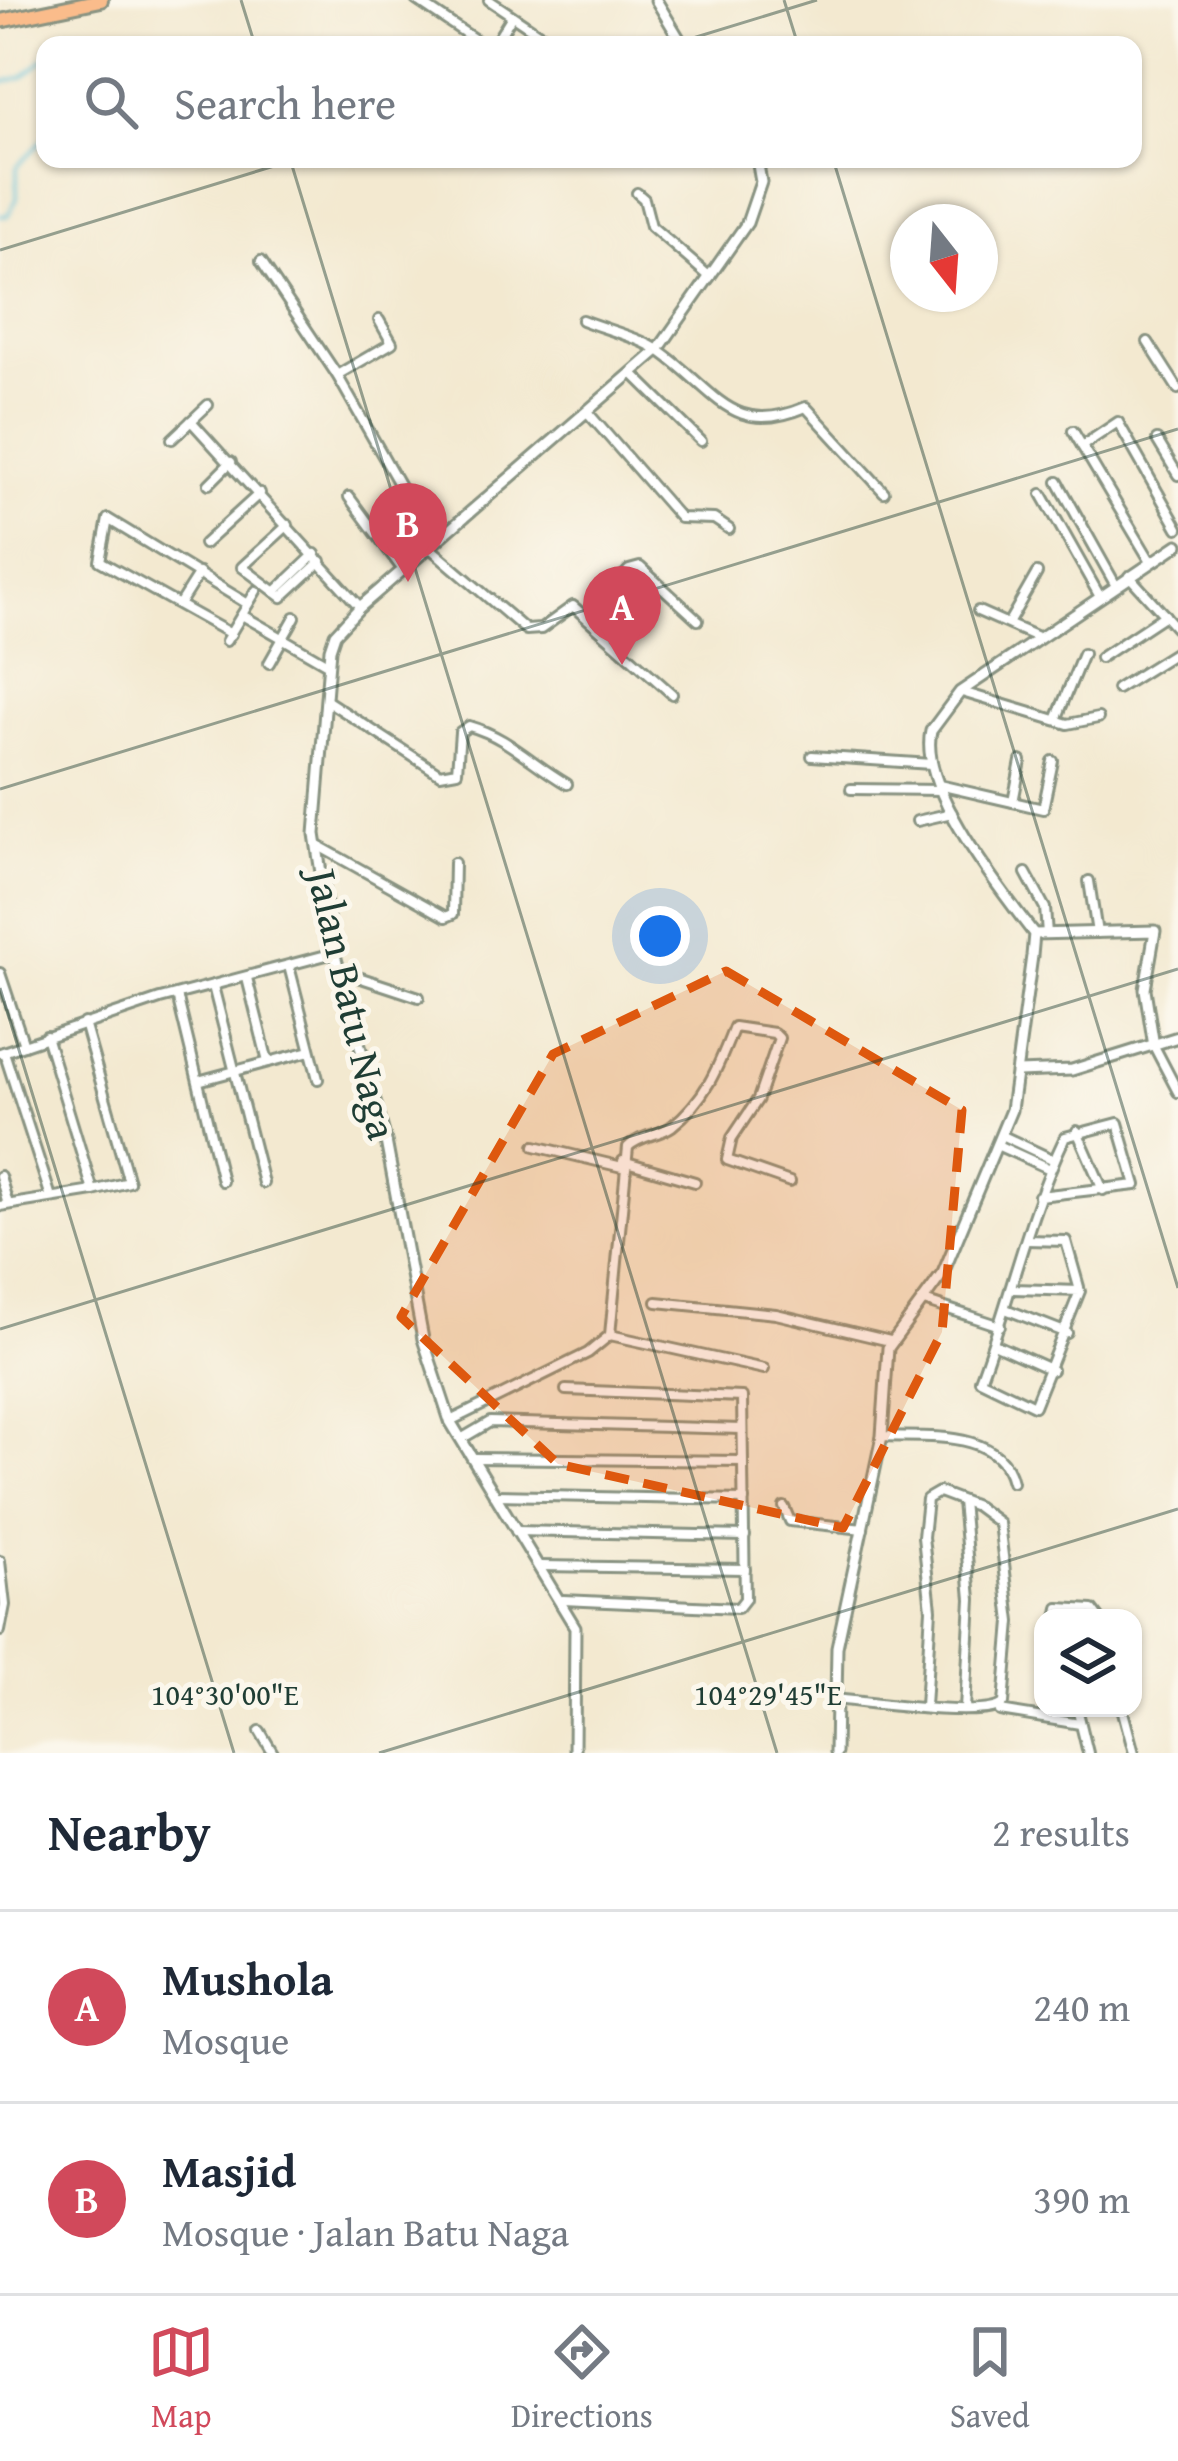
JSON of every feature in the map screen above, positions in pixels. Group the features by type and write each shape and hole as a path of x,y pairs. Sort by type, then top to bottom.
{"highway":[{"path":"0,21 101,0"}],"street":[{"path":"416,0 470,36"},
{"path":"489,0 542,36"},
{"path":"656,0 678,36"},
{"path":"500,36 512,16"},
{"name":"Jalan Batu Naga","path":"574,1753 574,1627 563,1600 492,1495 450,1421 423,1339 386,1142 334,953 316,844 332,638 360,607 658,350 736,242 757,197 757,168"},
{"path":"637,194 644,199 651,226 710,277"},
{"path":"261,261 337,375 431,546 526,630 541,629 568,606 587,615 672,694"},
{"path":"337,375 392,344 379,320"},
{"path":"582,320 658,350 734,414 784,418 806,407 884,492"},
{"path":"1148,342 1178,389"},
{"path":"633,374 701,440"},
{"path":"172,439 208,405"},
{"path":"589,414 680,518 714,519 729,529"},
{"path":"191,421 360,607"},
{"path":"1082,446 1118,422 1178,528"},
{"path":"1073,431 1151,562"},
{"path":"1156,440 1178,475"},
{"path":"209,484 231,463"},
{"path":"1058,482 1115,584"},
{"path":"204,544 260,493"},
{"path":"1042,494 1100,595"},
{"path":"349,497 403,570"},
{"path":"248,604 108,519 100,561 180,603 228,637 242,615 256,590"},
{"path":"288,525 242,565 283,597 318,558"},
{"path":"835,1753 839,1634 882,1436 890,1341 943,1273 999,1140 1018,1072 1034,934 940,787 931,764 931,731 960,692 1178,545"},
{"path":"587,615 634,566 698,620"},
{"path":"180,603 199,573"},
{"path":"1010,622 1037,573"},
{"path":"1129,577 1178,630"},
{"path":"978,611 1037,637"},
{"path":"242,615 329,665"},
{"path":"1100,658 1165,615"},
{"path":"269,663 295,616"},
{"path":"1117,689 1178,651"},
{"path":"1056,720 1083,654"},
{"path":"960,692 1076,725 1098,718"},
{"path":"326,700 440,774 457,771 460,732 469,726 513,744 520,758 567,784"},
{"path":"812,755 931,764"},
{"path":"1013,802 1021,760"},
{"path":"851,789 940,787 1046,808 1053,761"},
{"path":"917,821 954,812"},
{"path":"316,844 446,917 453,914 454,863"},
{"path":"1026,873 1045,908 1047,935"},
{"path":"1089,880 1097,934"},
{"path":"1034,934 1156,932 1145,989 1154,1046 1178,1092"},
{"path":"51,1197 2,1052 83,1023 334,953"},
{"path":"289,966 318,1079"},
{"path":"338,970 419,997"},
{"path":"0,973 24,1045"},
{"path":"247,978 268,1062"},
{"path":"213,986 263,1183"},
{"path":"177,995 222,1181"},
{"path":"0,1175 4,1205 129,1182 83,1023"},
{"path":"450,1421 588,1353 610,1335 618,1295 623,1164 631,1144 670,1127 713,1082 733,1028 776,1034 778,1042 758,1099 732,1138 725,1165 790,1182"},
{"path":"46,1036 93,1191"},
{"path":"1018,1072 1072,1070 1178,1037"},
{"path":"198,1081 310,1051"},
{"path":"1027,1240 1066,1241 1080,1300 1034,1406 981,1384 1008,1310 1027,1240 1040,1196 1065,1137 1118,1123 1137,1181 1130,1188 1040,1196"},
{"path":"1077,1131 1104,1190"},
{"path":"999,1140 1052,1164"},
{"path":"535,1146 695,1182"},
{"path":"1014,1289 1078,1287"},
{"path":"924,1301 1000,1326"},
{"path":"657,1302 776,1314 890,1341"},
{"path":"1008,1310 1067,1333"},
{"path":"610,1335 764,1369"},
{"path":"994,1344 1052,1370"},
{"path":"563,1600 737,1608 745,1599 744,1402 738,1394 566,1390"},
{"path":"460,1440 490,1422 742,1429"},
{"path":"882,1436 947,1439 988,1449 1003,1457 1012,1482"},
{"path":"469,1458 742,1461"},
{"path":"925,1706 931,1610 923,1537 927,1499 939,1492 998,1520 1010,1642 1004,1703 998,1710"},
{"path":"492,1495 744,1500"},
{"path":"962,1500 970,1599 965,1709"},
{"path":"784,1507 790,1521 863,1529"},
{"path":"516,1531 745,1536"},
{"path":"0,1562 5,1605 0,1630"},
{"path":"540,1566 745,1569"},
{"path":"834,1699 998,1710 1080,1724"},
{"path":"1079,1717 1088,1753"},
{"path":"1124,1717 1134,1753"},
{"path":"260,1731 272,1753"}],"highlighted area":[{"path":"726,971 962,1110 942,1332 843,1528 558,1464 401,1317 553,1054"}],"waterway":[{"path":"0,83 23,77 36,66"},
{"path":"0,215 7,216 17,199 17,167 36,147"}],"place":[{"name":"Masjid","path":"408,582"},
{"name":"Mushola","path":"622,665"}]}
